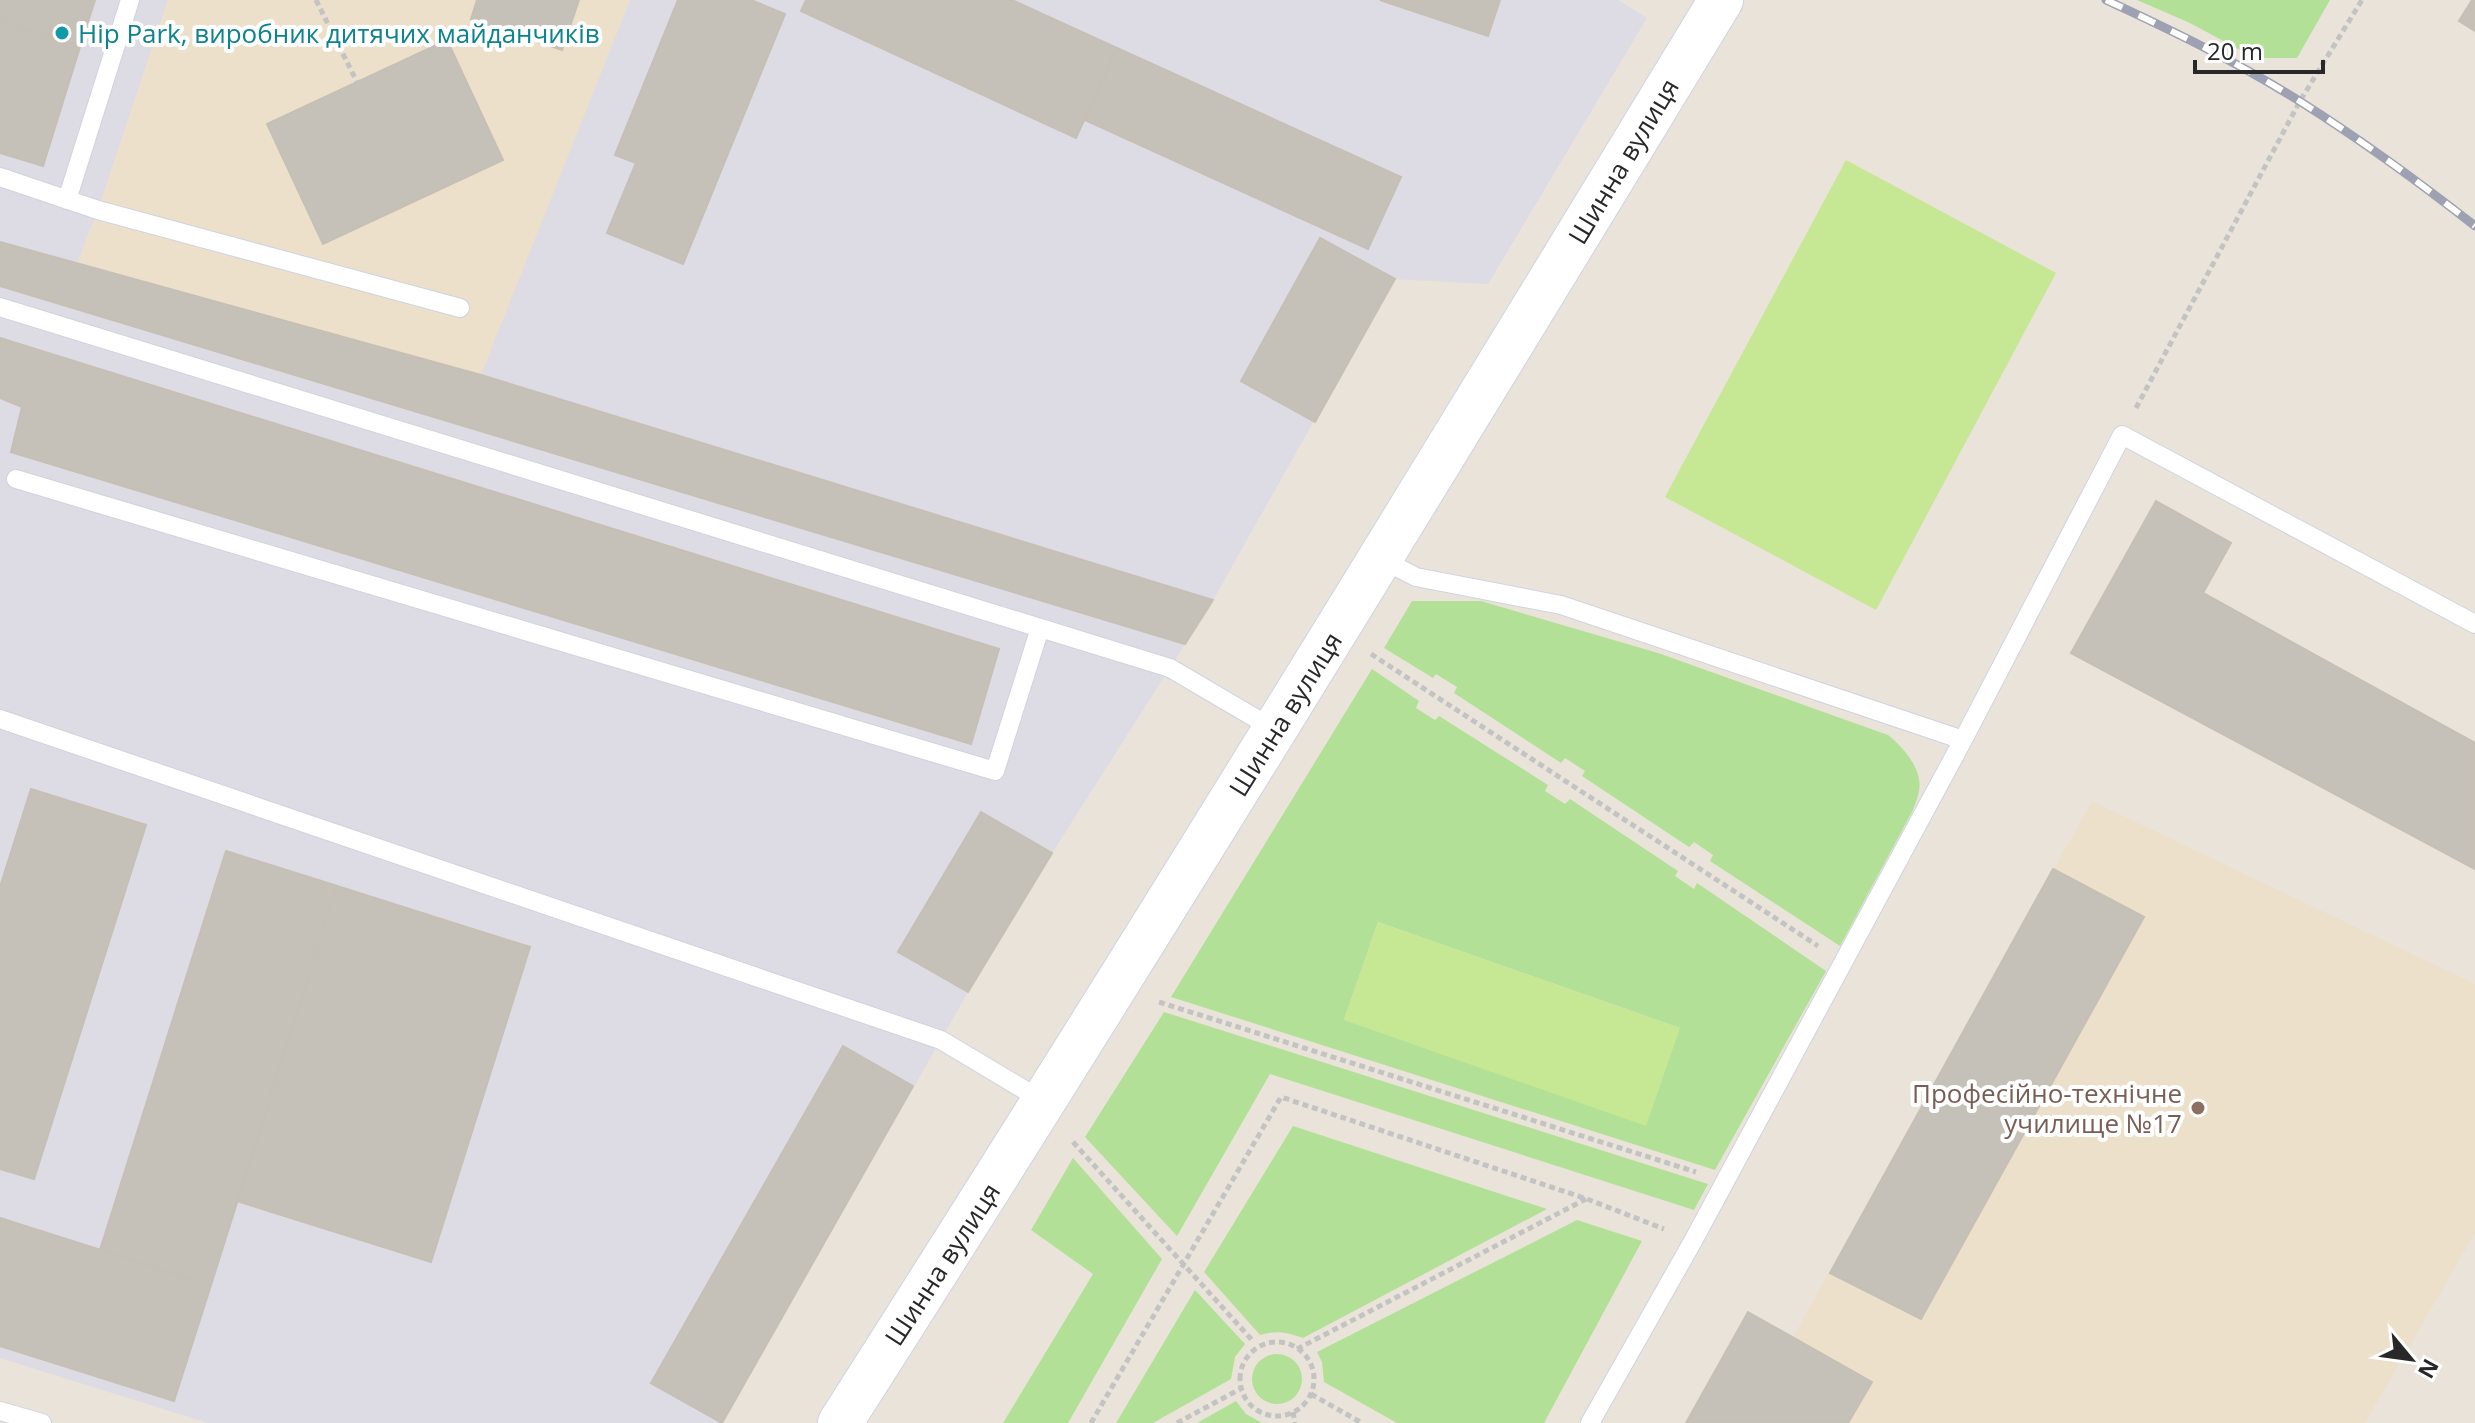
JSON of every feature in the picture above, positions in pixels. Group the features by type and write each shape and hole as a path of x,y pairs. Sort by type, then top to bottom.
{"street":[{"name":"Шинна вулиця","path":"840,1423 1045,1102 1276,730 1721,0"}],"lane":[{"path":"67,200 130,0"},
{"path":"0,177 113,215 460,308"},
{"path":"0,307 1170,668 1276,730"},
{"path":"1590,1423 1693,1241 1963,740 2122,435 2475,624"},
{"path":"16,479 995,771 1040,628"},
{"path":"1381,559 1416,577 1561,605 1963,740"},
{"path":"0,719 941,1040 1045,1102"},
{"path":"0,1411 42,1423"}],"path":[{"path":"316,0 357,82"},
{"path":"2122,435 2300,101 2362,0"},
{"path":"1369,654 1842,962"},
{"path":"1159,1002 1723,1181"},
{"path":"1091,1423 1281,1097 1587,1199 1693,1241"},
{"path":"1073,1142 1252,1340"},
{"path":"1297,1349 1587,1199"},
{"path":"1280,1342 1297,1349 1308,1360 1313,1371 1311,1394 1293,1412 1272,1416 1259,1412 1250,1404 1242,1388 1241,1368 1256,1348 1268,1343 1280,1342"},
{"path":"1177,1423 1242,1388"},
{"path":"1311,1394 1362,1423"},
{"path":"1293,1412 1295,1423"}],"shaded area":[{"path":"0,0 168,0 78,261 480,375 630,0 1618,0 1647,18 1488,284 1394,279 1213,600 1052,853 968,992 722,1423 208,1423 0,1358"},
{"path":"168,0 630,0 481,375 78,262"},
{"name":"Професійно-технічне училище №17","path":"2092,801 2475,984 2475,1233 2365,1423 1686,1423 1748,1312 1793,1337"}],"green space":[{"path":"2137,0 2330,0 2297,58 2255,58 2190,23"},
{"path":"1846,160 2056,273 1876,610 1665,497"},
{"path":"1412,601 1481,601 1658,653 1888,735 1915,767 1919,793 1913,810 1840,946 1710,861 1713,855 1694,842 1689,847 1582,776 1585,771 1565,758 1561,763 1454,693 1457,687 1436,674 1433,678 1384,648"},
{"path":"1372,669 1419,701 1416,708 1435,720 1439,716 1548,785 1545,791 1565,804 1570,799 1678,871 1675,876 1694,889 1697,883 1826,971 1715,1170 1171,997","holes":["1378,922 1680,1028 1344,1020"]},
{"path":"1378,922 1680,1028 1646,1126 1344,1020"},
{"path":"1164,1012 1708,1184 1694,1210 1270,1074 1177,1236 1085,1137"},
{"path":"1293,1126 1547,1209 1303,1338 1282,1332 1260,1335 1204,1272"},
{"path":"1073,1158 1162,1259 1068,1423 1003,1423 1093,1274 1031,1230"},
{"path":"1577,1220 1642,1241 1544,1423 1397,1423 1324,1382 1322,1362 1317,1352"},
{"path":"1195,1290 1245,1344 1235,1357 1231,1379 1153,1423 1116,1423"},
{"path":"1277,1354 1295,1361 1302,1379 1295,1397 1277,1404 1259,1397 1252,1379 1259,1361"},
{"path":"1236,1401 1246,1414 1262,1423 1197,1423"}],"building":[{"name":"Hip Park, виробник дитячих майданчиків","path":"0,0 95,0 80,47 0,20"},
{"path":"477,0 579,0 562,50 471,19"},
{"path":"678,0 751,0 785,14 683,264 607,233 636,163 615,155"},
{"path":"806,0 1012,0 1117,48 1076,138 801,11"},
{"path":"1380,0 1500,0 1488,36"},
{"path":"2475,0 2475,31 2459,21"},
{"path":"0,20 80,47 43,166 0,153"},
{"path":"447,40 503,160 323,244 267,124"},
{"path":"1117,48 1401,177 1368,249 1085,120"},
{"path":"1320,238 1395,279 1315,422 1241,381"},
{"path":"0,242 481,375 1213,600 1185,644 0,286"},
{"path":"0,338 999,649 971,744 11,452 22,407 0,398"},
{"path":"2156,501 2231,543 2203,593 2475,743 2475,869 2071,653"},
{"path":"31,789 146,825 34,1179 0,1169 0,887"},
{"path":"981,812 1052,853 968,992 898,952"},
{"path":"226,851 337,886 211,1285 100,1250"},
{"path":"2053,869 2144,917 1921,1319 1830,1273"},
{"path":"337,886 530,947 431,1262 237,1201"},
{"path":"843,1046 913,1086 722,1423 651,1383"},
{"path":"0,1218 211,1285 174,1401 0,1346"},
{"path":"1748,1312 1872,1382 1848,1423 1686,1423"}],"railway":[{"path":"2106,0 2205,48 2301,102 2390,162 2475,226"}],"place":[{"name":"Hip Park, виробник дитячих майданчиків","path":"62,33"},
{"name":"Професійно-технічне училище №17","path":"2198,1108"}]}
